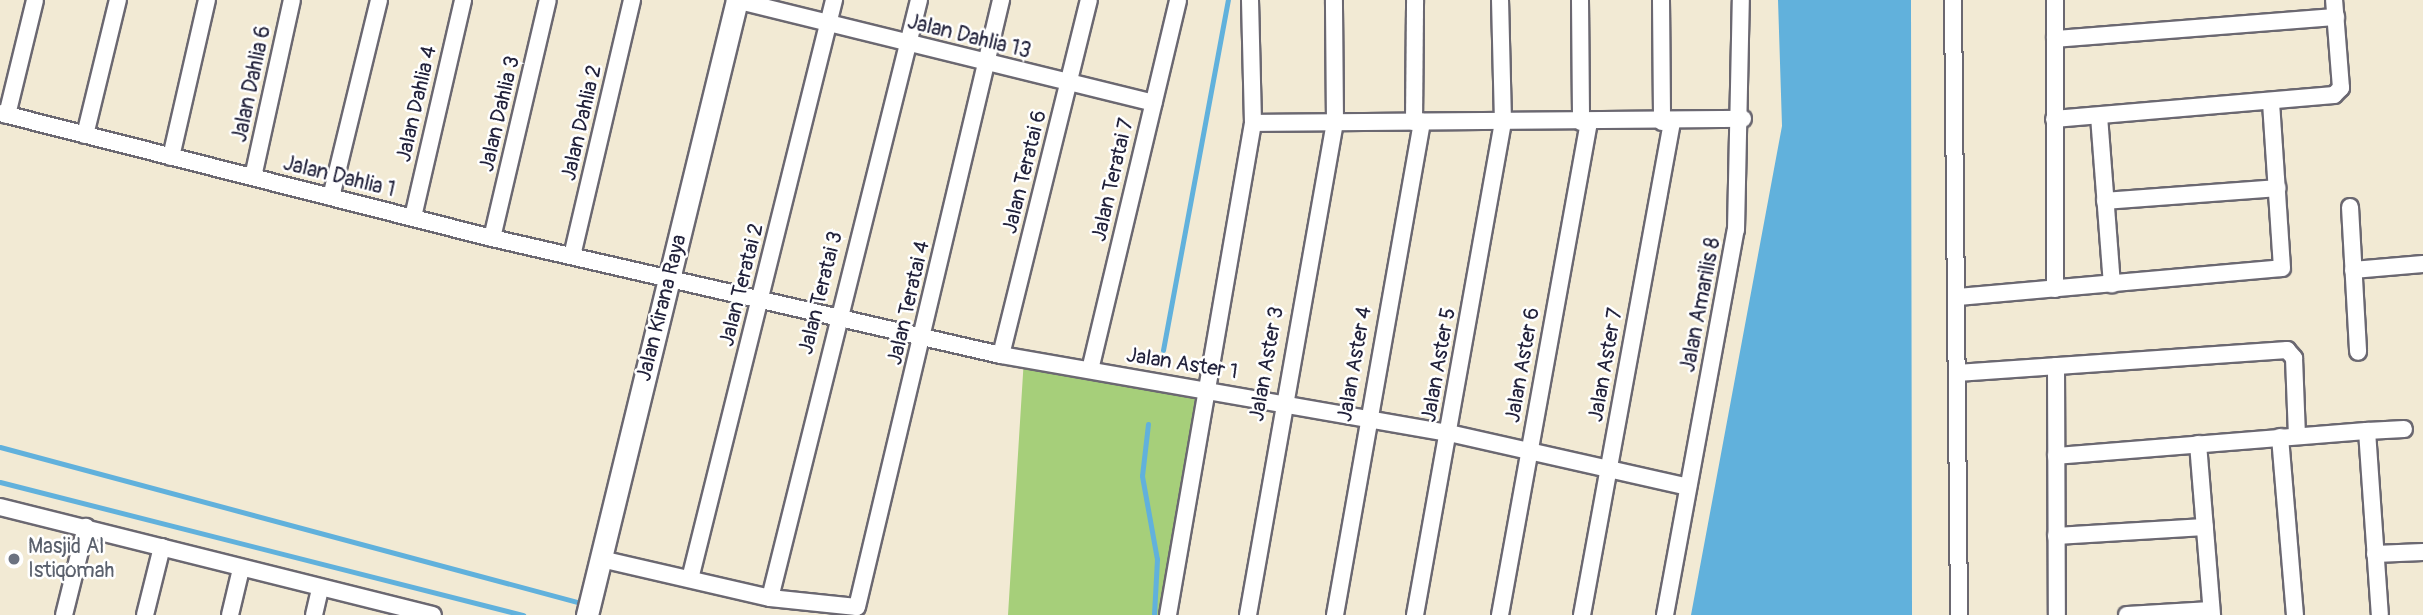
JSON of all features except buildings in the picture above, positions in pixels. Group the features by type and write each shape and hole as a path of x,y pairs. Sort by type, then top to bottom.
{"street":[{"path":"3,114 35,0"},
{"path":"85,135 118,0"},
{"path":"171,157 207,0"},
{"name":"Jalan Dahlia 6","path":"253,177 292,0"},
{"path":"331,197 379,0"},
{"name":"Jalan Dahlia 4","path":"413,218 463,0"},
{"name":"Jalan Dahlia 3","path":"492,238 548,0"},
{"name":"Jalan Dahlia 2","path":"572,256 632,0"},
{"name":"Jalan Dahlia 13","path":"736,0 1153,103"},
{"name":"Jalan Kirana Raya","path":"587,615 736,0"},
{"name":"Jalan Teratai 2","path":"690,579 834,0"},
{"name":"Jalan Teratai 3","path":"770,598 836,315 919,0"},
{"name":"Jalan Teratai 4","path":"770,598 850,611 857,607 1001,0"},
{"name":"Jalan Teratai 6","path":"1001,355 1089,0"},
{"name":"Jalan Teratai 7","path":"1090,370 1178,0"},
{"path":"1168,615 1203,388 1253,123 1250,0"},
{"name":"Jalan Aster 3","path":"1248,615 1281,401 1335,122 1334,0"},
{"name":"Jalan Aster 4","path":"1335,615 1366,417 1418,122 1415,0"},
{"name":"Jalan Aster 5","path":"1415,615 1503,122 1500,0"},
{"name":"Jalan Aster 6","path":"1500,615 1585,122 1580,0"},
{"name":"Jalan Aster 7","path":"1582,615 1667,122 1661,0"},
{"name":"Jalan Amarilis 8","path":"1665,615 1736,230 1743,119 1741,0"},
{"path":"1953,0 1958,297 1959,615"},
{"path":"2054,0 2054,289"},
{"path":"2054,119 2271,102 2339,93 2334,0"},
{"path":"2055,39 2336,17"},
{"path":"1958,297 2281,268 2271,102"},
{"name":"Jalan Dahlia 1","path":"3,114 492,238 669,279"},
{"path":"2099,116 2112,284"},
{"path":"1253,123 1667,122 1743,119"},
{"path":"2105,201 2278,188"},
{"path":"2350,207 2358,352"},
{"path":"2353,270 2423,264"},
{"name":"Jalan Aster 1","path":"669,279 836,315 1001,355 1366,417 1688,487"},
{"path":"1957,373 2287,351 2294,358 2289,437 2295,615"},
{"path":"2056,366 2057,615"},
{"path":"2056,456 2404,429"},
{"path":"2368,431 2380,615"},
{"path":"2127,615 2211,612 2197,444"},
{"path":"1,511 86,527 398,611 433,615"},
{"path":"64,615 86,527"},
{"path":"2056,536 2205,527"},
{"path":"145,615 162,547"},
{"path":"2375,554 2423,552"},
{"path":"601,559 770,598"},
{"path":"230,615 241,569"},
{"path":"314,615 320,589"}],"green space":[{"path":"1024,358 1203,388 1169,615 1008,615"}],"water":[{"path":"1778,0 1911,0 1912,615 1691,615 1782,126"}],"waterway":[{"path":"1163,350 1228,0"},
{"path":"1148,424 1142,476 1157,559 1154,615"},
{"path":"0,447 581,603"},
{"path":"0,482 523,615"}],"place":[{"name":"Masjid Al Istiqomah","path":"14,559"}]}
